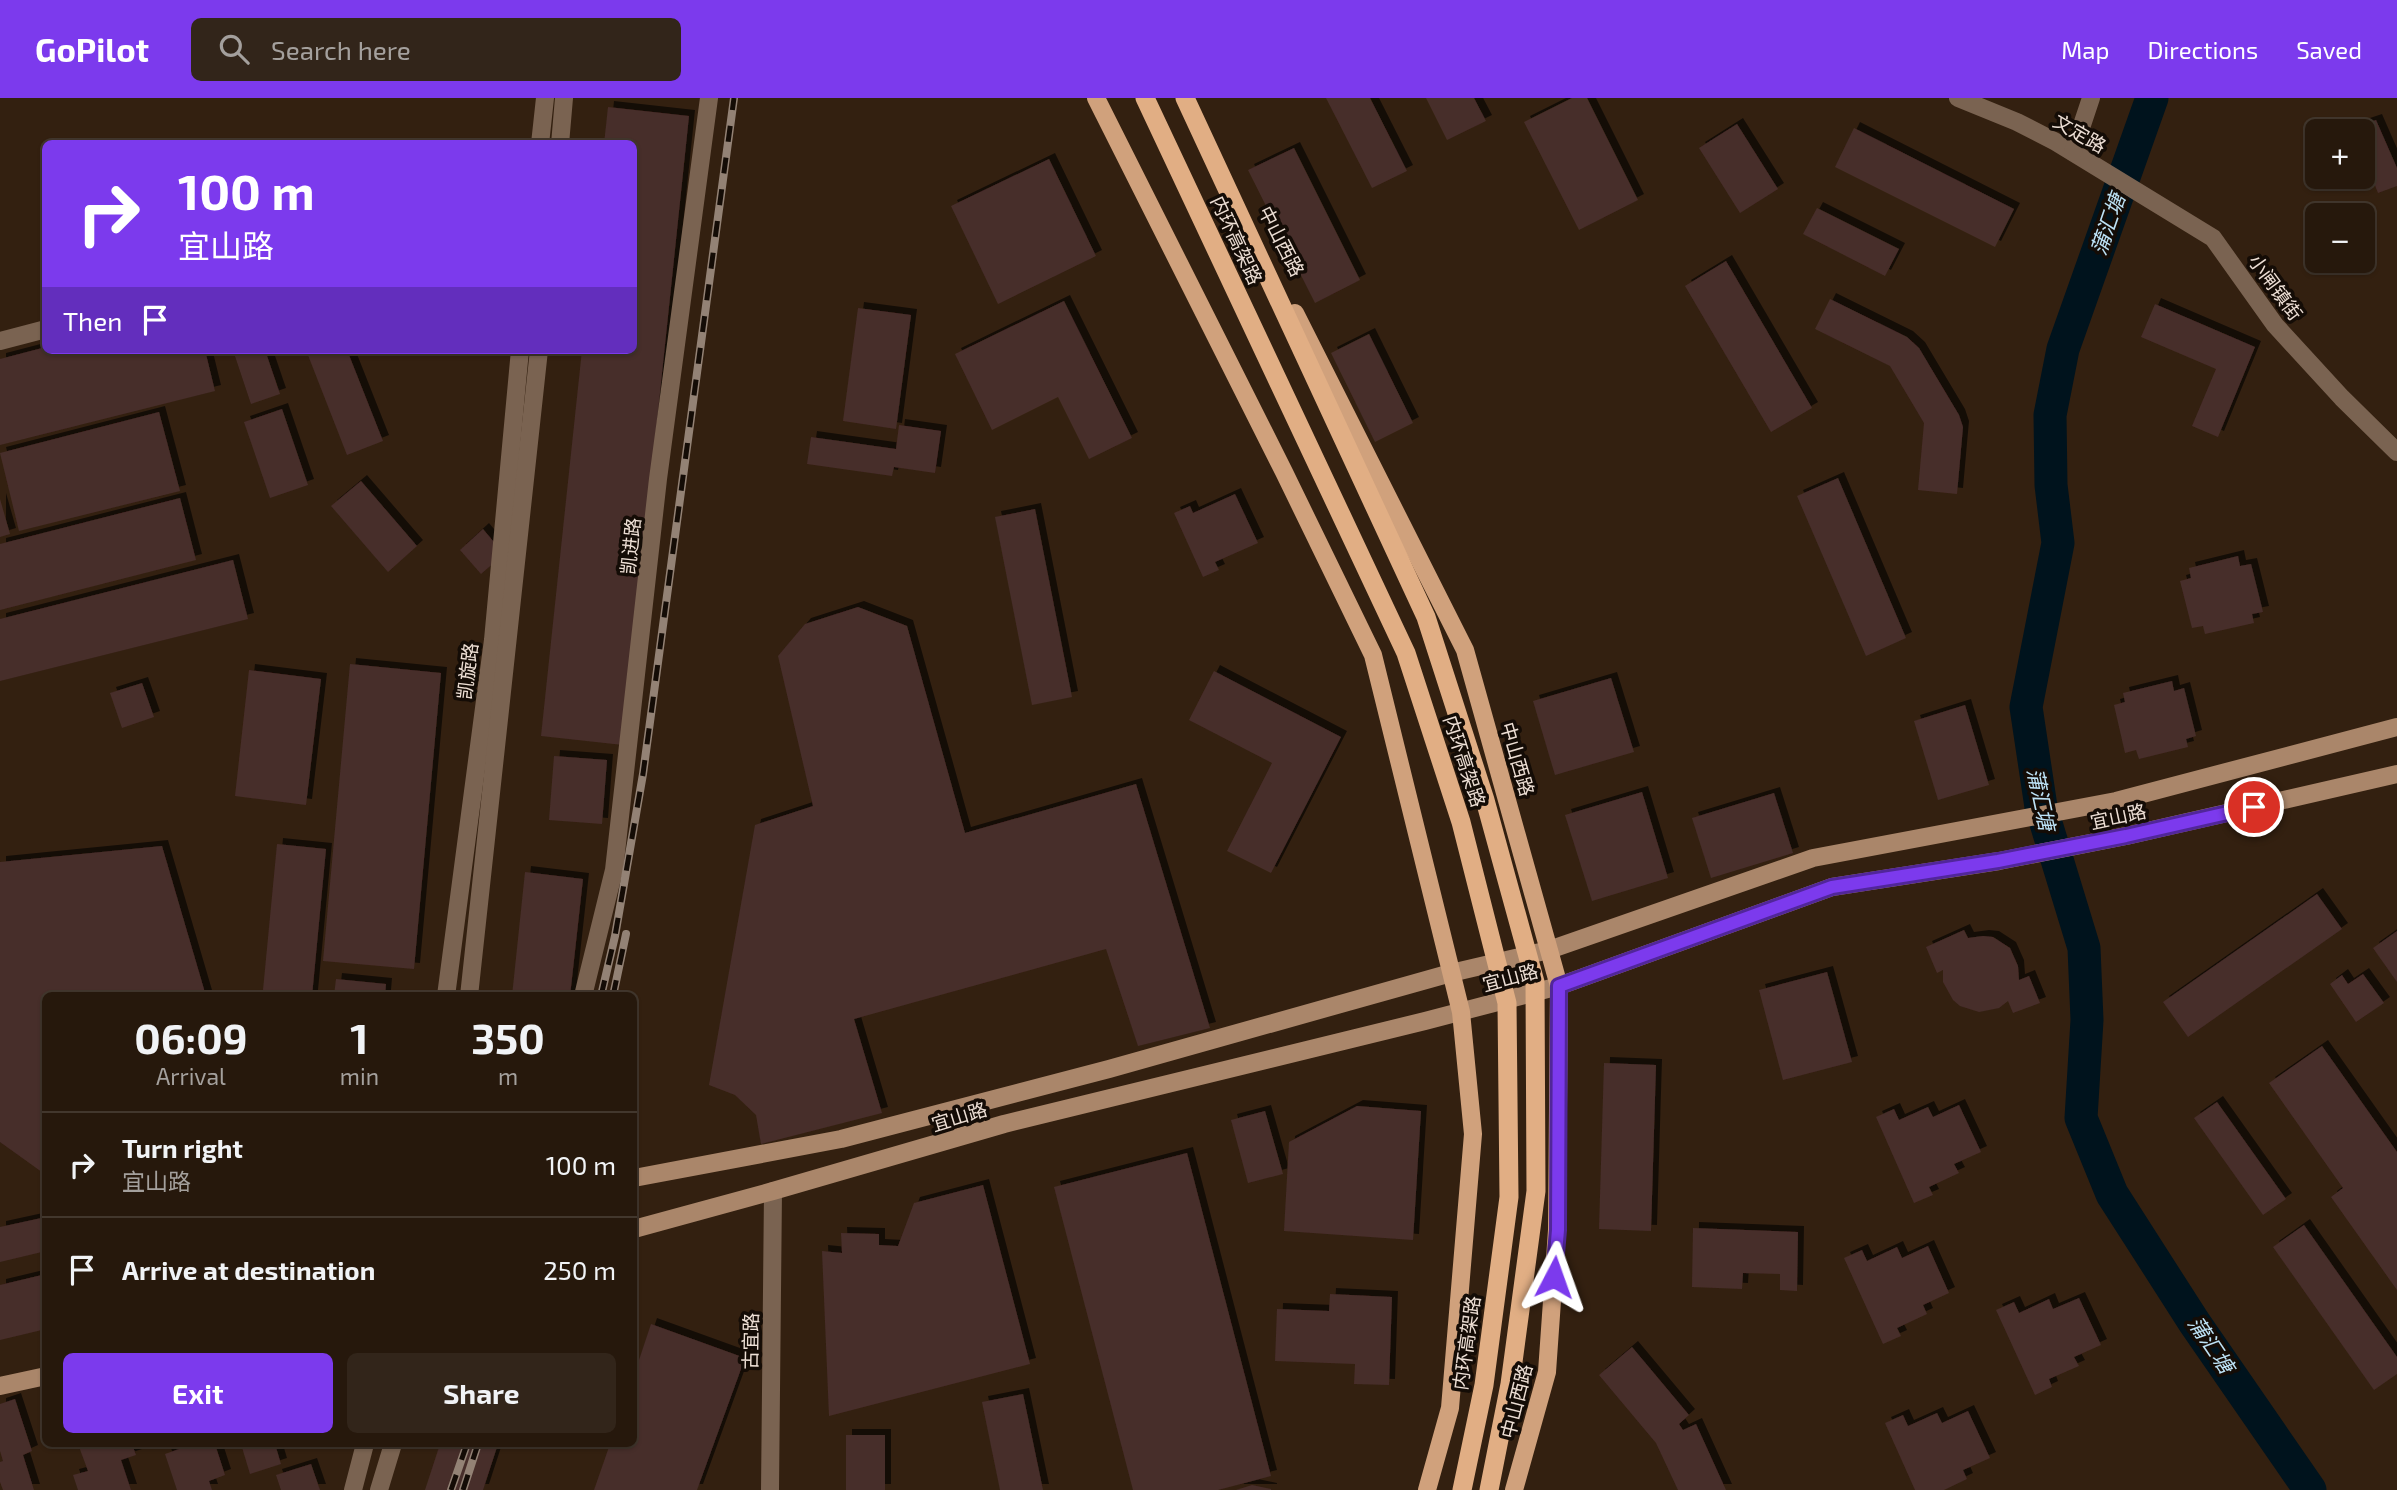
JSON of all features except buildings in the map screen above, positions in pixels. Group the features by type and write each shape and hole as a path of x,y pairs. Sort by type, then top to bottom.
{"highway":[{"name":"内环高架路","path":"1145,98 1406,653 1461,821 1507,1003 1509,1197 1485,1385 1462,1490"},
{"name":"内环高架路","path":"1185,98 1426,617 1485,800 1535,982 1536,1191 1510,1384 1489,1490"}],"main road":[{"path":"1096,98 1373,655 1461,1012 1473,1134 1450,1408 1427,1490"},
{"name":"中山西路","path":"1185,98 1465,650 1559,986 1558,1230 1547,1372 1514,1490"},
{"name":"宜山路","path":"637,1177 841,1139 1108,1069 1451,973 1549,950 1813,858 2116,801 2397,727"},
{"name":"宜山路","path":"637,1228 1004,1124 1559,986 1832,887 1998,861 2126,836 2397,774"},
{"path":"0,1386 42,1377"}],"street":[{"path":"540,140 545,98"},
{"path":"560,140 564,98"},
{"name":"凯进路","path":"584,992 614,870 658,479 709,98"},
{"name":"文定路","path":"1958,98 2017,122 2103,171"},
{"path":"2073,152 2091,98"},
{"name":"小闸镇街","path":"2103,171 2213,238 2275,325 2342,398 2397,452"},
{"path":"0,341 42,330"},
{"name":"凯旋路","path":"447,992 493,640 520,354"},
{"name":"凯旋路","path":"469,992 539,354"},
{"name":"古宜路","path":"770,1490 773,1191"},
{"path":"353,1490 365,1447"},
{"path":"379,1490 392,1447"}],"waterway":[{"name":"蒲汇塘","path":"2152,98 2063,349 2050,415 2051,485 2058,543 2026,707 2041,807 2084,948 2087,1020 2081,1118 2112,1194 2194,1322 2310,1490"}],"railway":[{"path":"602,992 615,936 643,774 734,98"},
{"path":"614,992 626,934"},
{"path":"451,1490 466,1447"},
{"path":"463,1490 477,1447"}],"route":[{"path":"1554,1277 1558,1230 1559,986 1832,887 1998,861 2254,807"}]}
